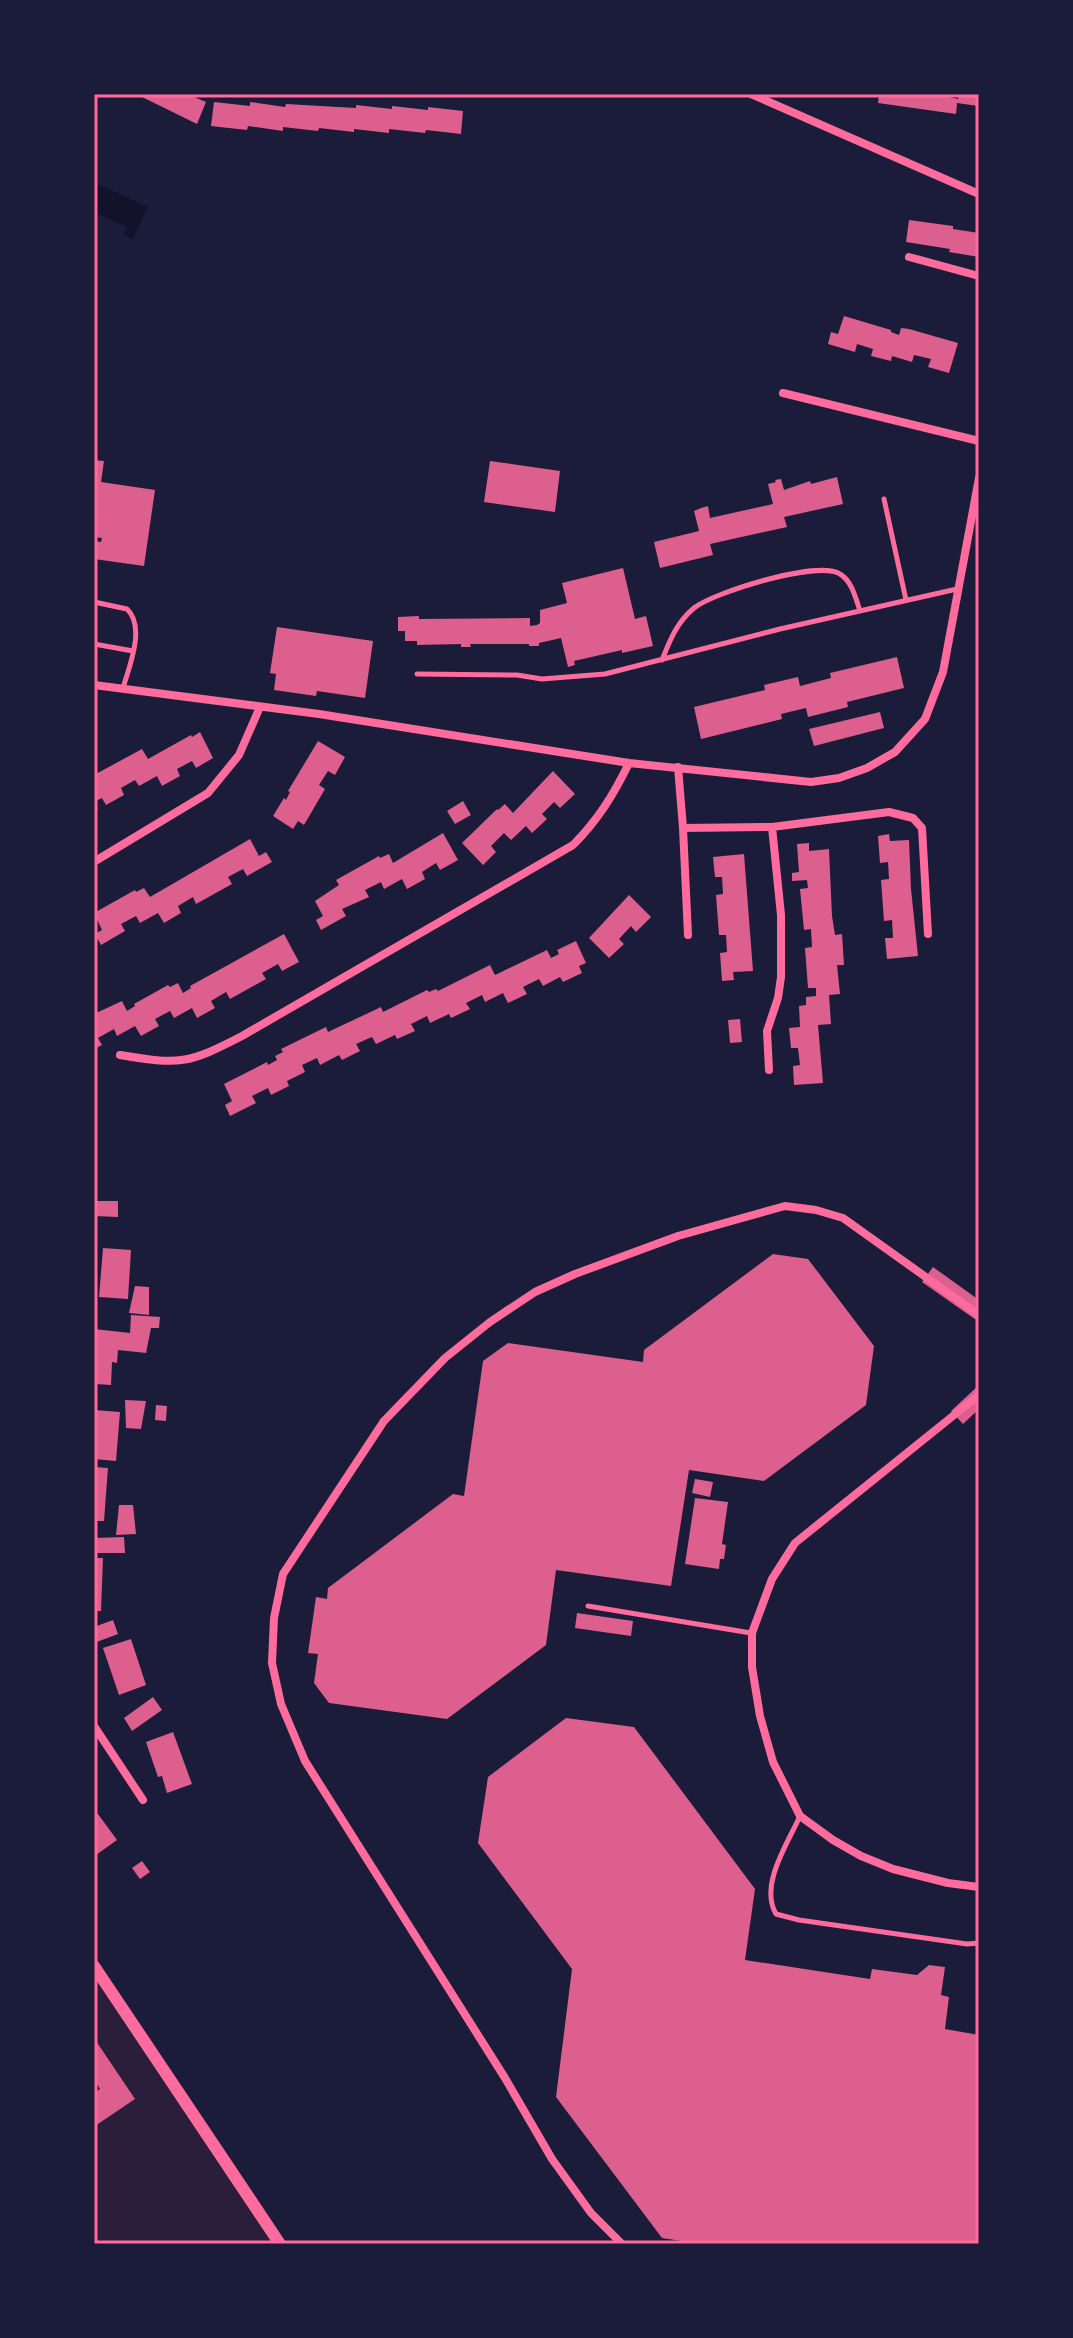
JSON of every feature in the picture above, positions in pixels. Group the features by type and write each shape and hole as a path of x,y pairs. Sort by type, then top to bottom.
{"street":[{"path":"756,95 979,194"},
{"path":"909,257 979,276"},
{"path":"783,393 979,441"},
{"path":"94,685 629,763 811,782 839,778 867,768 895,752 925,719 943,672 979,478"},
{"path":"97,860 208,793 239,755 260,707"},
{"path":"120,1055 181,1062 204,1056 242,1036 573,845 592,826 612,797 629,763"},
{"path":"678,767 688,935"},
{"path":"683,828 772,827 889,812 913,818 922,828 928,934"},
{"path":"769,1070 767,1031 781,977 781,915 772,827"},
{"path":"622,2244 591,2213 552,2159 505,2078 305,1761 281,1704 272,1663 274,1618 283,1574 384,1421 445,1358 490,1322 535,1292 590,1269 693,1232 785,1206 843,1218 979,1315"},
{"path":"979,1395 795,1543 772,1579 752,1633 752,1667 760,1716 773,1762 800,1816 861,1856 893,1869 948,1883 979,1887"},
{"path":"94,1726 143,1800"},
{"path":"94,1966 280,2244"}],"lane":[{"path":"884,499 906,600"},
{"path":"662,660 671,637 684,617 698,605 725,591 811,570 828,570 841,574 851,587 860,611"},
{"path":"417,674 565,678 605,674 959,589"},
{"path":"94,602 127,609 131,613 135,628 133,651 123,689"},
{"path":"94,644 133,651"},
{"path":"588,1606 752,1633"},
{"path":"800,1816 779,1862 771,1890 770,1904 776,1914 967,1944 979,1943"}],"shaded area":[{"path":"98,184 148,207 133,239 124,235 127,227 94,212 94,193"},
{"path":"94,1971 279,2244 94,2244"}],"building":[{"path":"136,94 187,94 206,102 197,124"},
{"path":"879,94 949,94 949,97 958,99 959,94 979,94 979,98 978,106 957,103 956,114 878,103"},
{"path":"214,102 250,106 250,102 285,107 286,104 356,108 356,105 428,110 428,107 463,111 461,134 389,129 389,133 319,128 318,131 283,127 283,131 248,126 247,130 211,126"},
{"path":"909,220 979,233 979,257 906,242"},
{"path":"844,316 899,335 901,328 909,329 958,343 949,373 928,367 931,359 914,355 912,362 892,356 891,361 871,356 873,349 857,344 855,352 828,344 831,332 838,334"},
{"path":"94,460 104,461 101,482 155,490 144,566 94,559 94,541 101,542 102,538 94,537 97,507 94,506"},
{"path":"490,461 560,471 555,512 484,502"},
{"path":"837,477 843,504 784,517 787,527 710,544 713,555 660,568 654,542 699,531 694,511 708,506 710,518 773,504 768,484 775,480 781,479 784,490 810,481 811,484"},
{"path":"623,568 635,619 646,616 653,646 574,661 575,665 568,667 561,638 539,643 539,646 470,644 471,647 461,647 461,644 417,645 417,641 405,641 405,631 398,631 398,617 419,616 419,619 530,618 530,626 537,625 540,623 540,610 567,603 562,583"},
{"path":"277,627 373,641 365,698 317,691 316,696 274,690 276,674 270,673"},
{"path":"897,657 904,688 847,702 848,707 808,717 806,708 781,714 782,719 701,739 694,707 765,690 764,685 798,677 800,686 831,678 830,673"},
{"path":"880,712 884,728 814,746 809,729"},
{"path":"200,732 213,758 196,768 192,761 177,769 180,776 162,786 157,776 139,786 135,780 121,788 124,795 106,805 102,798 94,802 94,775 142,749 148,759"},
{"path":"318,741 345,757 335,775 328,771 319,785 325,789 304,825 298,821 293,829 273,816 284,798 286,800 288,791"},
{"path":"553,771 575,794 560,808 554,802 542,814 547,819 532,833 526,826 511,840 504,833 491,846 496,852 483,865 462,843 505,804 513,813"},
{"path":"463,801 471,815 455,824 447,811"},
{"path":"443,833 458,860 440,870 436,863 422,872 425,879 407,889 402,879 384,889 381,882 365,890 369,897 342,909 346,916 321,930 316,920 323,916 315,901 339,885 336,880 379,856 389,854 393,863"},
{"path":"889,834 890,841 909,840 918,956 887,959 885,938 893,938 892,920 884,921 881,880 889,879 888,862 880,863 878,836"},
{"path":"250,839 259,856 266,852 272,862 247,876 243,869 228,877 232,884 196,904 193,897 178,906 181,913 164,923 158,913 140,923 136,916 121,924 125,931 101,945 95,934 102,930 94,913 135,890 144,888 150,897"},
{"path":"809,843 809,851 829,849 832,916 835,935 842,934 844,965 837,965 840,994 829,995 831,1024 818,1025 823,1083 794,1085 793,1066 800,1065 798,1048 791,1048 789,1028 800,1027 799,1006 806,1005 806,997 816,996 816,988 808,988 805,948 812,947 811,929 804,930 800,889 808,888 807,880 792,881 792,873 799,872 797,844"},
{"path":"744,854 753,971 733,972 734,980 722,981 720,953 727,952 726,935 719,935 716,895 723,894 722,877 715,877 713,857"},
{"path":"629,895 651,917 636,932 631,926 619,939 624,944 609,958 589,938"},
{"path":"284,934 299,962 282,971 278,964 262,973 266,979 230,999 226,992 211,1001 215,1008 197,1018 192,1008 174,1018 170,1011 155,1019 159,1026 141,1036 135,1026 117,1036 114,1029 98,1038 102,1045 94,1049 94,1014 122,1001 127,1011 168,985 178,983 183,993 190,986"},
{"path":"576,941 586,963 579,966 582,973 563,982 560,977 543,986 539,979 523,987 527,994 508,1003 503,993 485,1002 482,995 466,1003 470,1009 430,1023 427,1016 411,1024 415,1031 397,1039 395,1035 376,1044 372,1037 356,1044 360,1051 342,1060 339,1055 320,1065 317,1058 302,1065 305,1072 287,1081 289,1086 271,1095 268,1088 252,1096 256,1103 230,1116 225,1105 232,1101 224,1084 277,1060 275,1056 283,1052 281,1049 326,1027 328,1032 381,1007 383,1012 427,990 438,991 490,965 495,975 547,950 551,958 559,954 557,950"},
{"path":"740,1019 742,1042 730,1043 728,1020"},
{"path":"95,1201 118,1201 118,1217 94,1216"},
{"path":"103,1248 131,1250 128,1299 99,1297"},
{"path":"773,1254 808,1259 874,1346 866,1405 764,1481 689,1470 671,1586 556,1570 546,1645 447,1719 329,1703 314,1683 318,1654 308,1653 316,1597 327,1599 328,1588 453,1494 464,1496 483,1361 508,1343 643,1362 644,1350"},
{"path":"933,1267 979,1300 979,1322 922,1282"},
{"path":"135,1286 149,1287 149,1315 129,1313"},
{"path":"131,1315 160,1317 159,1328 151,1328 146,1353 118,1350 117,1363 112,1362 111,1385 94,1384 94,1329 130,1333"},
{"path":"979,1385 979,1409 963,1424 951,1411"},
{"path":"125,1400 146,1401 141,1429 126,1428"},
{"path":"156,1405 167,1406 166,1421 155,1420"},
{"path":"94,1410 120,1412 116,1461 94,1459"},
{"path":"94,1467 108,1468 104,1521 94,1521"},
{"path":"695,1479 713,1482 710,1497 692,1493"},
{"path":"695,1498 728,1502 722,1544 726,1545 719,1569 685,1564"},
{"path":"119,1505 133,1505 136,1534 116,1535"},
{"path":"124,1537 125,1553 94,1553 94,1538"},
{"path":"94,1558 103,1558 101,1611 94,1611"},
{"path":"577,1613 633,1621 631,1636 575,1628"},
{"path":"113,1620 118,1634 94,1643 94,1627"},
{"path":"131,1639 146,1685 119,1695 103,1648"},
{"path":"153,1697 162,1710 132,1731 124,1718"},
{"path":"566,1718 634,1727 755,1889 745,1960 870,1979 872,1969 917,1975 929,1965 945,1967 941,1995 949,1997 945,2029 979,2035 979,2244 701,2244 662,2238 556,2097 572,1969 478,1843 488,1777"},
{"path":"173,1732 192,1784 167,1793 146,1742"},
{"path":"98,1814 117,1840 96,1855 94,1817"},
{"path":"142,1861 150,1872 140,1879 132,1868"},
{"path":"94,2038 135,2099 95,2126 94,2093 100,2089 94,2079"}]}
